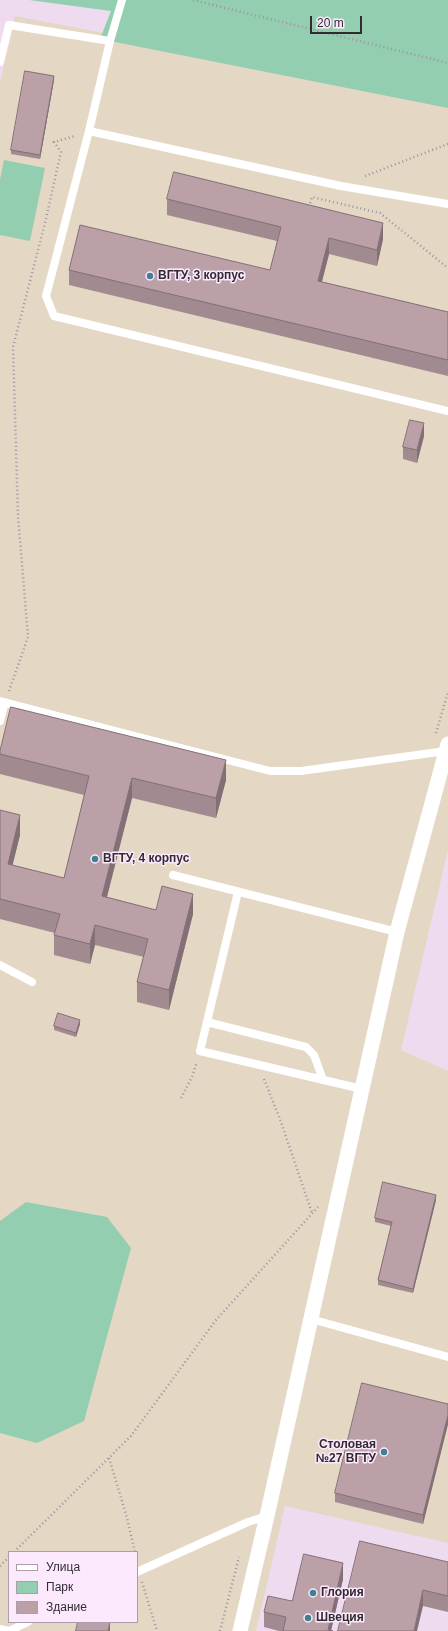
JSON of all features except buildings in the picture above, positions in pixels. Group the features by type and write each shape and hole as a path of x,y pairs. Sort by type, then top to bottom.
{"street":[{"path":"240,1631 397,932 447,748"}],"lane":[{"path":"122,0 46,296 54,316 448,411"},
{"path":"0,23 110,42"},
{"path":"0,62 9,25"},
{"path":"89,131 341,186 448,204"},
{"path":"0,721 3,702 270,771 301,771 447,748"},
{"path":"173,875 397,932"},
{"path":"238,892 200,1052 362,1089"},
{"path":"0,964 32,982"},
{"path":"207,1022 306,1047 314,1055 323,1080"},
{"path":"311,1319 448,1357"},
{"path":"138,1572 248,1522 267,1516"},
{"path":"0,1629 9,1631 26,1623"}],"path":[{"path":"193,0 448,64"},
{"path":"3,702 28,637 18,516 13,347 45,223 61,152 54,142 89,131"},
{"path":"312,197 448,144"},
{"path":"308,212 312,197"},
{"path":"312,197 380,212 448,268"},
{"path":"181,1098 192,1077 200,1052"},
{"path":"258,1065 281,1122 312,1213"},
{"path":"15,1551 131,1436 216,1320 318,1206"},
{"path":"108,1458 126,1514 134,1551"},
{"path":"0,1566 8,1558"},
{"path":"138,1572 157,1631"}],"shaded area":[{"path":"15,16 448,99 448,850 401,1050 448,1071 448,1543 285,1506 256,1631 0,1631 0,82"}],"green space":[{"path":"29,0 448,0 448,108 100,39 111,11"},
{"path":"4,160 45,168 30,241 0,235 0,180"},
{"path":"26,1202 107,1217 131,1248 84,1421 37,1443 0,1433 0,1221"}],"place":[{"name":"ВГТУ, 3 корпус","path":"150,276"},
{"name":"ВГТУ, 4 корпус","path":"95,859"},
{"name":"Столовая №27 ВГТУ","path":"384,1452"},
{"name":"Глория","path":"313,1593"},
{"name":"Швеция","path":"308,1618"}]}
